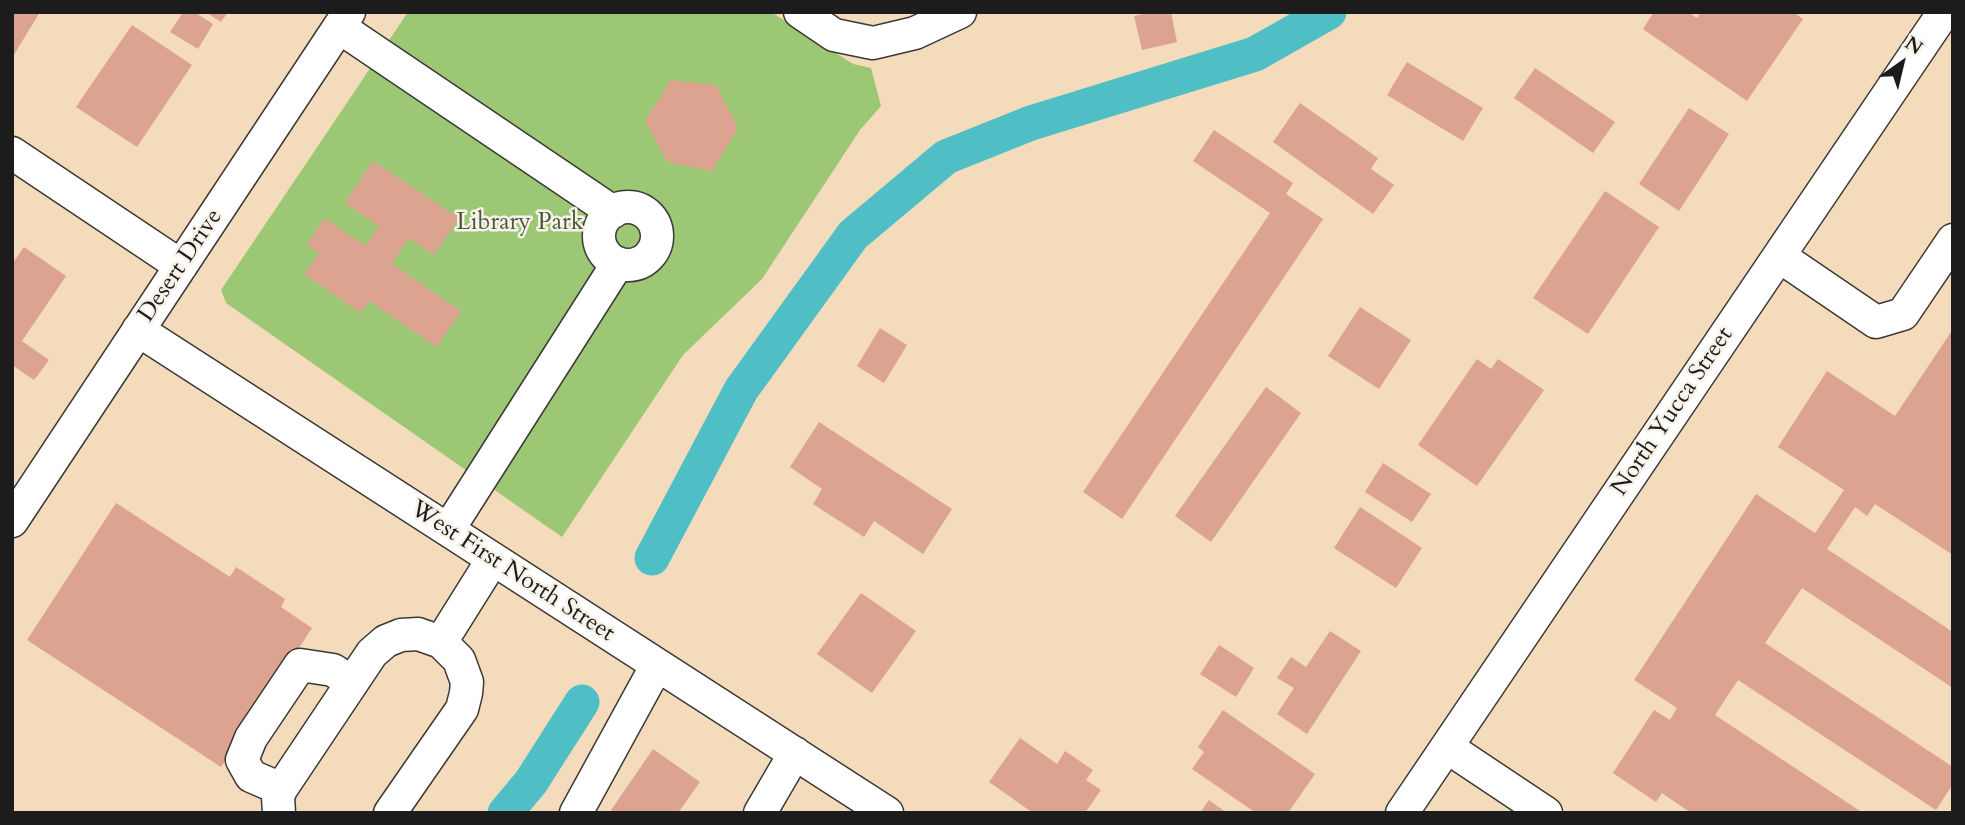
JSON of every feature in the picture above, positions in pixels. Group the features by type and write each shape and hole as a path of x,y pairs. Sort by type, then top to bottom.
{"street":[{"path":"800,12 834,35 873,43 915,33 960,12"},
{"name":"North Yucca Street","path":"1402,813 1944,12"},
{"path":"344,20 613,212"},
{"name":"Desert Drive","path":"12,521 344,20"},
{"path":"12,153 181,266"},
{"path":"627,207 644,212 655,226 656,244 645,259 637,263 618,263 609,258 599,241 602,222 613,212 627,207"},
{"path":"1779,256 1876,322 1903,314 1953,240"},
{"path":"448,530 618,263"},
{"name":"West First North Street","path":"138,330 887,813"},
{"path":"441,642 493,559"},
{"path":"352,683 332,670 300,665 251,738 242,760 251,776 280,801 372,653 401,635 418,634 441,642 459,660 465,676 466,693 462,709 390,813"},
{"path":"576,813 657,665"},
{"path":"1447,747 1546,813"},
{"path":"760,813 795,753"}],"green space":[{"name":"Library Park","path":"408,12 771,12 853,64 871,68 881,106 860,130 762,279 683,355 562,537 226,303 221,290"}],"building":[{"path":"12,12 40,12 12,58"},
{"path":"183,12 194,12 213,24 198,49 170,32"},
{"path":"206,12 228,12 221,22"},
{"path":"1171,12 1177,42 1142,50 1134,16"},
{"path":"1654,12 1688,12 1697,18 1701,12 1793,12 1803,19 1747,101 1643,29"},
{"path":"132,25 192,65 137,147 76,107"},
{"path":"1407,62 1483,108 1463,141 1387,95"},
{"path":"1535,68 1615,122 1593,153 1514,98"},
{"path":"671,80 716,85 738,128 712,171 667,162 645,121"},
{"path":"1300,103 1378,158 1371,169 1394,185 1373,214 1273,142"},
{"path":"1689,108 1729,134 1679,211 1639,184"},
{"path":"1214,130 1293,183 1286,194 1323,219 1122,519 1083,492 1270,213 1193,161"},
{"path":"373,161 459,218 434,255 409,238 392,264 461,311 437,347 369,301 361,313 304,274 319,253 307,245 324,218 366,246 379,226 345,203"},
{"path":"1605,191 1659,227 1588,334 1533,298"},
{"path":"24,247 66,276 22,341 49,360 34,380 12,365 12,264"},
{"path":"1360,307 1411,340 1379,389 1328,356"},
{"path":"880,328 907,345 884,383 857,366"},
{"path":"1953,329 1953,555 1875,504 1867,516 1855,507 1827,549 1953,632 1953,688 1802,588 1765,643 1953,767 1953,784 1936,810 1738,680 1715,715 1863,813 1691,813 1662,793 1656,802 1613,773 1654,710 1670,720 1677,708 1634,680 1756,494 1815,533 1844,490 1778,447 1827,371 1895,416"},
{"path":"1477,359 1491,369 1498,359 1544,390 1477,486 1418,445"},
{"path":"1266,387 1301,413 1211,542 1175,516"},
{"path":"819,422 952,509 923,554 874,521 864,537 813,504 822,489 790,467"},
{"path":"1383,463 1431,494 1412,522 1365,492"},
{"path":"116,503 230,577 236,567 285,599 281,607 312,628 221,767 27,640"},
{"path":"1360,507 1422,548 1396,588 1334,548"},
{"path":"861,593 916,631 872,693 817,654"},
{"path":"1330,631 1361,651 1307,734 1277,714 1294,688 1277,678 1291,657 1306,667"},
{"path":"1219,645 1254,668 1236,697 1200,674"},
{"path":"1223,710 1315,774 1288,813 1256,813 1192,769 1204,752 1198,747"},
{"path":"1020,738 1057,764 1065,751 1093,770 1086,780 1101,790 1085,813 1033,813 989,782"},
{"path":"653,749 700,782 678,813 609,813"},
{"path":"1209,800 1227,813 1200,813"}],"waterway":[{"path":"652,558 741,390 853,235 946,157 1031,123 1255,54 1329,12"},
{"path":"505,813 531,782 582,702"}]}
